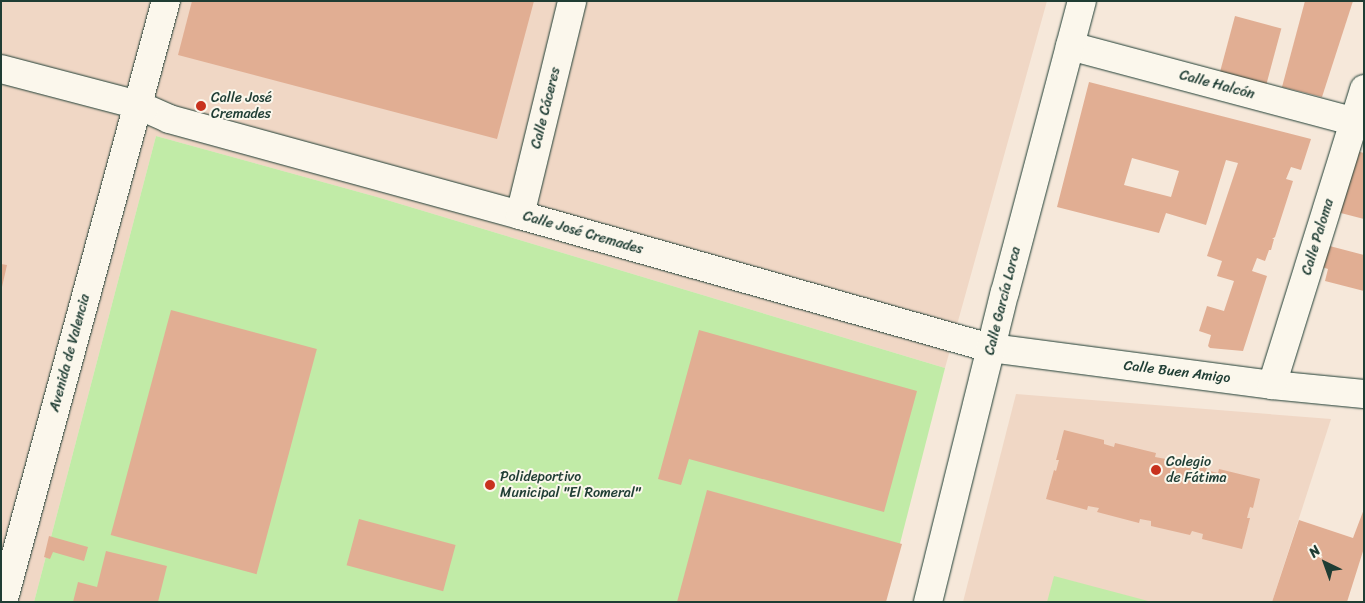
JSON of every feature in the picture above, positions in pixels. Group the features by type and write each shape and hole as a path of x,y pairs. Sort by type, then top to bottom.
{"street":[{"name":"Avenida de Valencia","path":"3,602 166,1"},
{"name":"Calle Cáceres","path":"520,215 572,1"},
{"name":"Calle García Lorca","path":"928,602 991,348 1082,1"},
{"name":"Calle Halcón","path":"1070,46 1359,122"},
{"name":"Calle José Cremades","path":"1,69 138,105 169,119 520,215 991,348"},
{"name":"Calle Paloma","path":"1272,385 1359,122 1364,89"},
{"name":"Calle Buen Amigo","path":"991,348 1272,385 1364,394"}],"shaded area":[{"path":"1,1 1047,1 945,368 377,197 156,136 34,602 1,602"},
{"name":"Colegio de Fátima","path":"1016,394 1331,419 1272,602 963,602"}],"green space":[{"name":"Polideportivo Municipal \"El Romeral\"","path":"156,136 377,197 945,368 885,602 34,602"},
{"path":"1054,576 1152,602 1047,602"}],"building":[{"path":"192,1 534,1 497,139 178,55"},
{"path":"1305,1 1353,1 1322,97 1282,87"},
{"path":"1235,16 1281,28 1266,84 1220,72"},
{"path":"1089,82 1311,139 1301,170 1291,167 1286,179 1293,181 1275,237 1272,239 1274,239 1271,250 1269,250 1265,261 1257,258 1252,271 1267,276 1243,351 1210,348 1208,346 1211,335 1199,331 1207,306 1224,311 1234,281 1217,276 1222,261 1207,256 1238,163 1226,160 1206,225 1166,213 1159,233 1057,207","holes":["1132,158 1179,171 1171,197 1124,185"]},
{"path":"1352,150 1364,153 1364,219 1333,211"},
{"path":"1322,244 1364,255 1364,291 1325,281 1328,269 1316,265"},
{"path":"1,264 7,265 2,287 1,287"},
{"path":"171,310 317,349 257,574 111,535"},
{"path":"699,330 917,391 884,512 689,459 681,485 658,479"},
{"path":"1064,430 1104,440 1104,444 1114,447 1115,443 1156,453 1155,457 1166,459 1167,456 1208,466 1206,470 1218,473 1219,469 1260,479 1253,508 1250,507 1247,518 1250,518 1242,549 1202,539 1203,534 1192,531 1190,535 1151,526 1151,521 1140,519 1139,523 1097,512 1099,508 1088,506 1087,510 1046,499 1054,470 1056,471 1059,460 1056,460"},
{"path":"707,490 902,544 886,602 677,602"},
{"path":"1364,509 1364,548 1347,602 1272,602 1299,520 1353,538"},
{"path":"359,519 456,545 443,591 347,565"},
{"path":"49,536 88,547 84,561 53,552 50,559 44,557"},
{"path":"106,551 167,566 158,602 73,602 78,582 97,587"}],"place":[{"name":"Calle José Cremades","path":"201,106"},
{"name":"Colegio de Fátima","path":"1156,470"},
{"name":"Polideportivo Municipal \"El Romeral\"","path":"490,485"}]}
